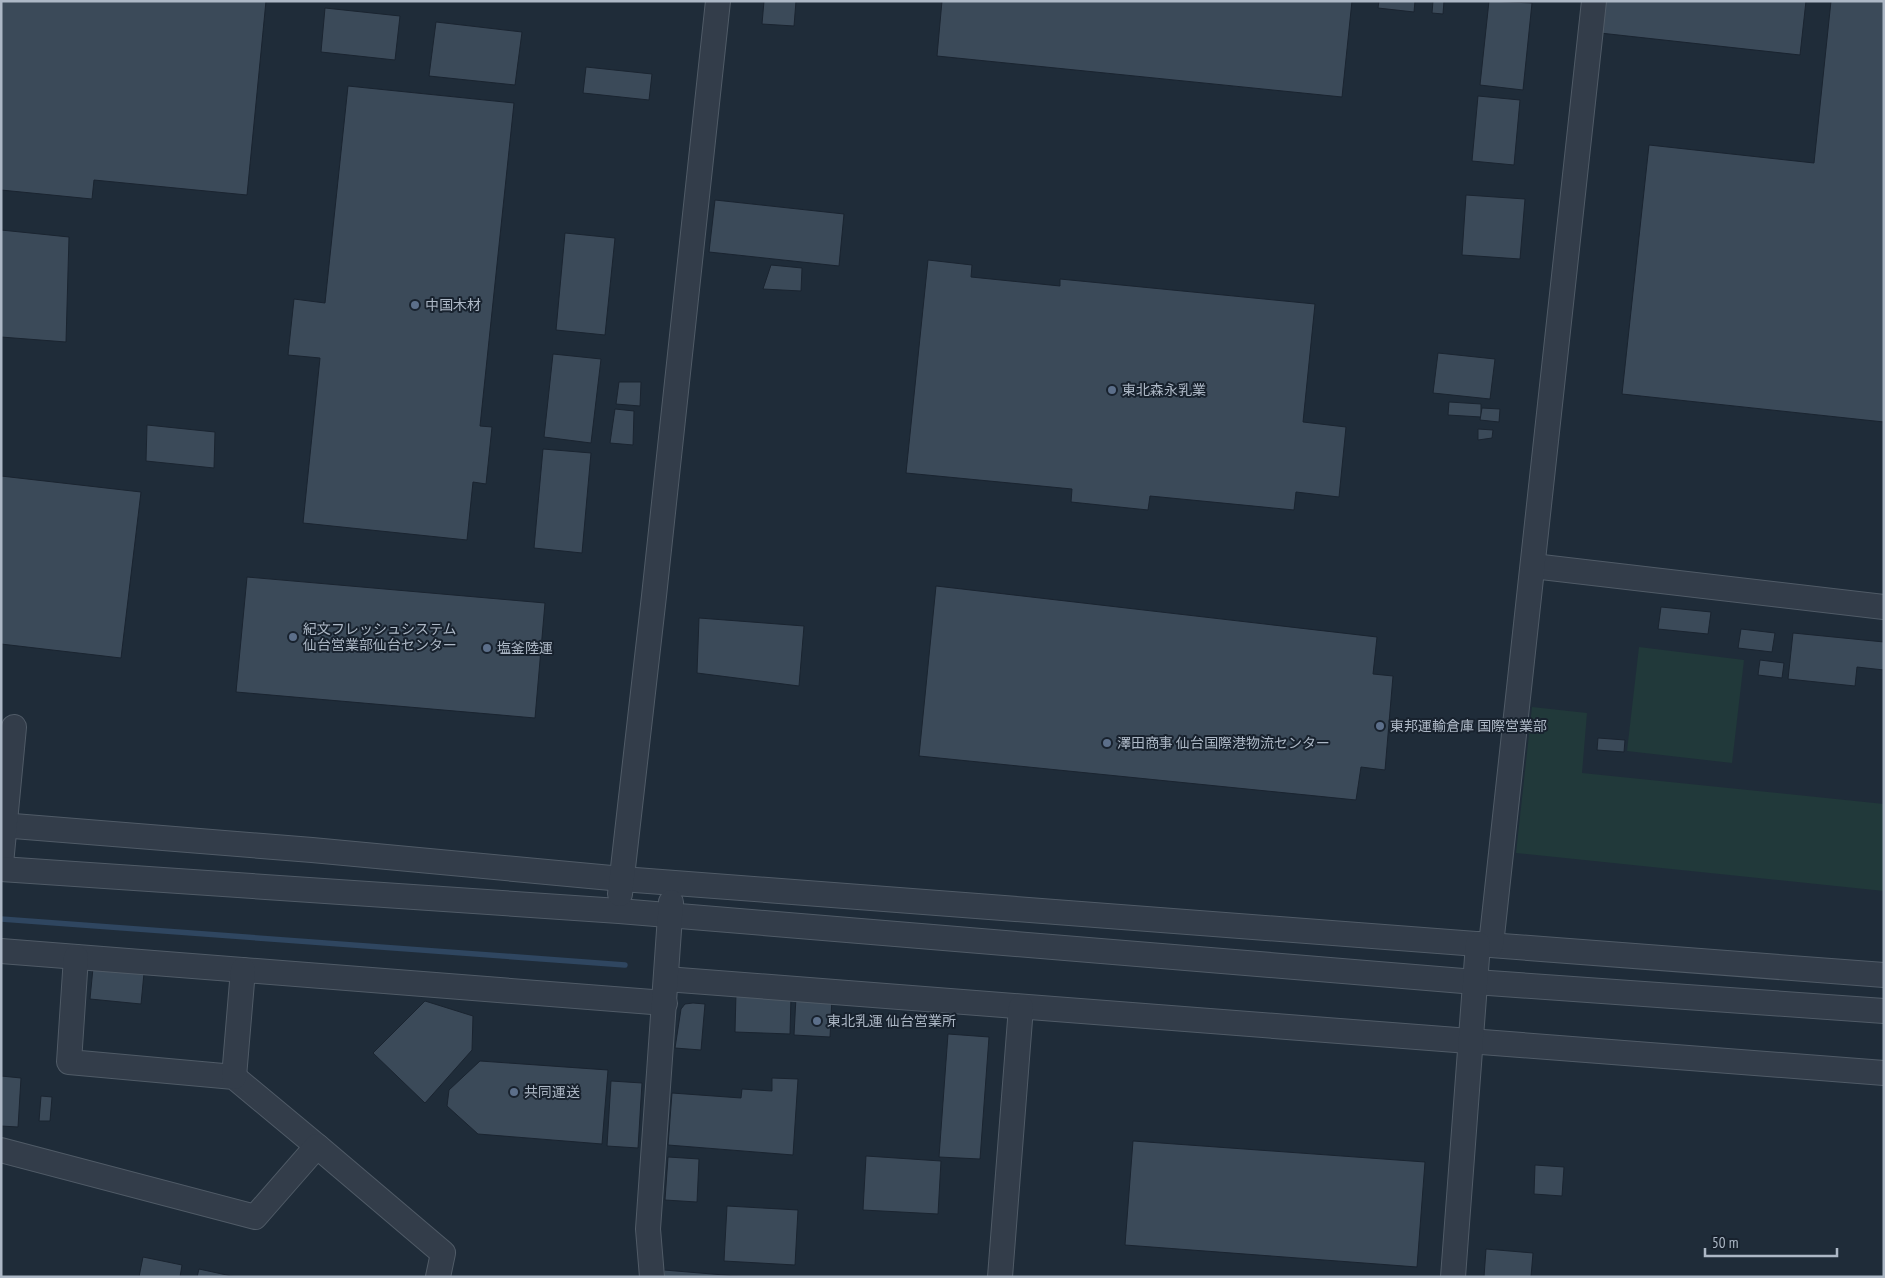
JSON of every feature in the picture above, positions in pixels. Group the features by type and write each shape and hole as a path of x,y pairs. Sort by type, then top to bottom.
{"street":[{"path":"618,911 718,1"},
{"path":"1453,1277 1475,982 1484,944 1533,566 1594,1"},
{"path":"1533,566 1884,607"},
{"path":"1,864 3,826 14,727"},
{"path":"3,826 312,850 622,879 1884,975"},
{"path":"1,869 618,911 1475,982 1884,1011"},
{"path":"652,1277 648,1229 673,883"},
{"path":"1,951 665,1003"},
{"path":"76,957 69,1062 234,1077 443,1253 438,1277"},
{"path":"234,1077 243,970"},
{"path":"666,979 1884,1073"},
{"path":"1000,1277 1021,1007"},
{"path":"1,1150 255,1217 317,1146"}],"green space":[{"path":"1639,647 1744,660 1732,763 1627,751"},
{"path":"1532,707 1587,713 1582,773 1884,804 1884,891 1516,853"}],"building":[{"path":"1,1 266,1 247,195 94,180 92,199 1,190"},
{"path":"764,1 796,1 794,26 762,24"},
{"path":"942,1 1352,1 1342,97 937,56"},
{"path":"1379,1 1415,1 1414,12 1378,8"},
{"path":"1433,1 1444,1 1443,14 1432,13"},
{"path":"1489,1 1532,3 1523,90 1480,85"},
{"path":"1603,1 1806,1 1800,55 1600,33"},
{"path":"1831,1 1884,1 1884,422 1622,394 1649,145 1814,163"},
{"path":"325,8 400,16 395,60 321,52"},
{"path":"436,22 522,32 515,85 429,76"},
{"path":"586,67 652,74 649,100 583,93"},
{"path":"348,86 514,103 480,426 492,427 486,484 473,482 467,540 303,523 320,358 288,355 294,299 325,303"},
{"path":"1478,96 1520,100 1514,165 1472,161"},
{"path":"1466,195 1525,199 1520,259 1462,255"},
{"path":"715,200 844,214 839,266 709,252"},
{"path":"1,230 69,237 66,342 1,337"},
{"path":"565,233 615,238 605,335 556,330"},
{"path":"928,260 972,265 971,277 1060,286 1060,279 1315,304 1303,422 1346,427 1339,497 1296,492 1294,510 1150,496 1148,510 1071,502 1072,489 906,473"},
{"path":"771,265 802,268 801,291 763,289"},
{"path":"1438,353 1495,359 1490,399 1433,393"},
{"path":"553,354 601,359 591,443 544,437"},
{"path":"619,382 641,382 640,406 616,404"},
{"path":"1449,402 1481,404 1481,417 1448,415"},
{"path":"1482,408 1500,409 1499,422 1480,420"},
{"path":"615,409 634,411 633,445 610,443"},
{"path":"147,425 215,432 214,468 146,461"},
{"path":"1478,429 1493,430 1492,438 1478,440"},
{"path":"543,449 591,453 582,553 534,548"},
{"path":"1,476 141,492 121,658 1,644"},
{"path":"247,577 545,603 535,718 236,692"},
{"path":"936,586 1377,637 1373,674 1393,676 1385,770 1361,767 1356,800 919,756"},
{"path":"1661,607 1711,612 1708,634 1658,629"},
{"path":"699,618 804,626 799,686 697,673"},
{"path":"1741,629 1775,633 1772,652 1738,648"},
{"path":"1793,633 1884,642 1884,670 1857,667 1855,686 1788,679"},
{"path":"1760,660 1784,663 1782,678 1758,675"},
{"path":"1598,738 1625,740 1624,752 1597,750"},
{"path":"93,968 144,973 141,1004 90,999"},
{"path":"736,993 791,996 790,1034 735,1032"},
{"path":"796,997 832,998 830,1037 794,1035"},
{"path":"425,1001 473,1016 472,1050 425,1103 373,1053"},
{"path":"685,1004 705,1004 701,1050 675,1048 681,1009"},
{"path":"948,1034 989,1037 980,1159 939,1157"},
{"path":"480,1061 608,1070 602,1144 478,1134 447,1106 449,1090"},
{"path":"1,1076 21,1078 18,1127 1,1126"},
{"path":"772,1078 798,1079 793,1155 668,1145 672,1093 741,1098 742,1089 772,1091"},
{"path":"611,1081 642,1083 638,1148 607,1146"},
{"path":"41,1096 52,1097 50,1121 39,1121"},
{"path":"1133,1141 1425,1162 1417,1267 1125,1245"},
{"path":"866,1156 941,1161 938,1214 863,1210"},
{"path":"668,1157 699,1159 697,1202 665,1200"},
{"path":"1535,1165 1564,1167 1562,1196 1534,1194"},
{"path":"727,1206 798,1210 795,1265 724,1261"},
{"path":"1486,1249 1533,1253 1531,1277 1484,1277"},
{"path":"143,1257 182,1265 180,1277 139,1277"},
{"path":"199,1269 236,1277 197,1277"},
{"path":"664,1270 748,1277 664,1277"}],"waterway":[{"path":"1,919 625,965"}],"place":[{"name":"中国木材","path":"415,305"},
{"name":"東北森永乳業","path":"1112,390"},
{"name":"紀文フレッシュシステム 仙台営業部仙台センター","path":"293,637"},
{"name":"塩釜陸運","path":"487,648"},
{"name":"東邦運輸倉庫 国際営業部","path":"1380,726"},
{"name":"澤田商事 仙台国際港物流センター","path":"1107,743"},
{"name":"東北乳運 仙台営業所","path":"817,1021"},
{"name":"共同運送","path":"514,1092"}]}
